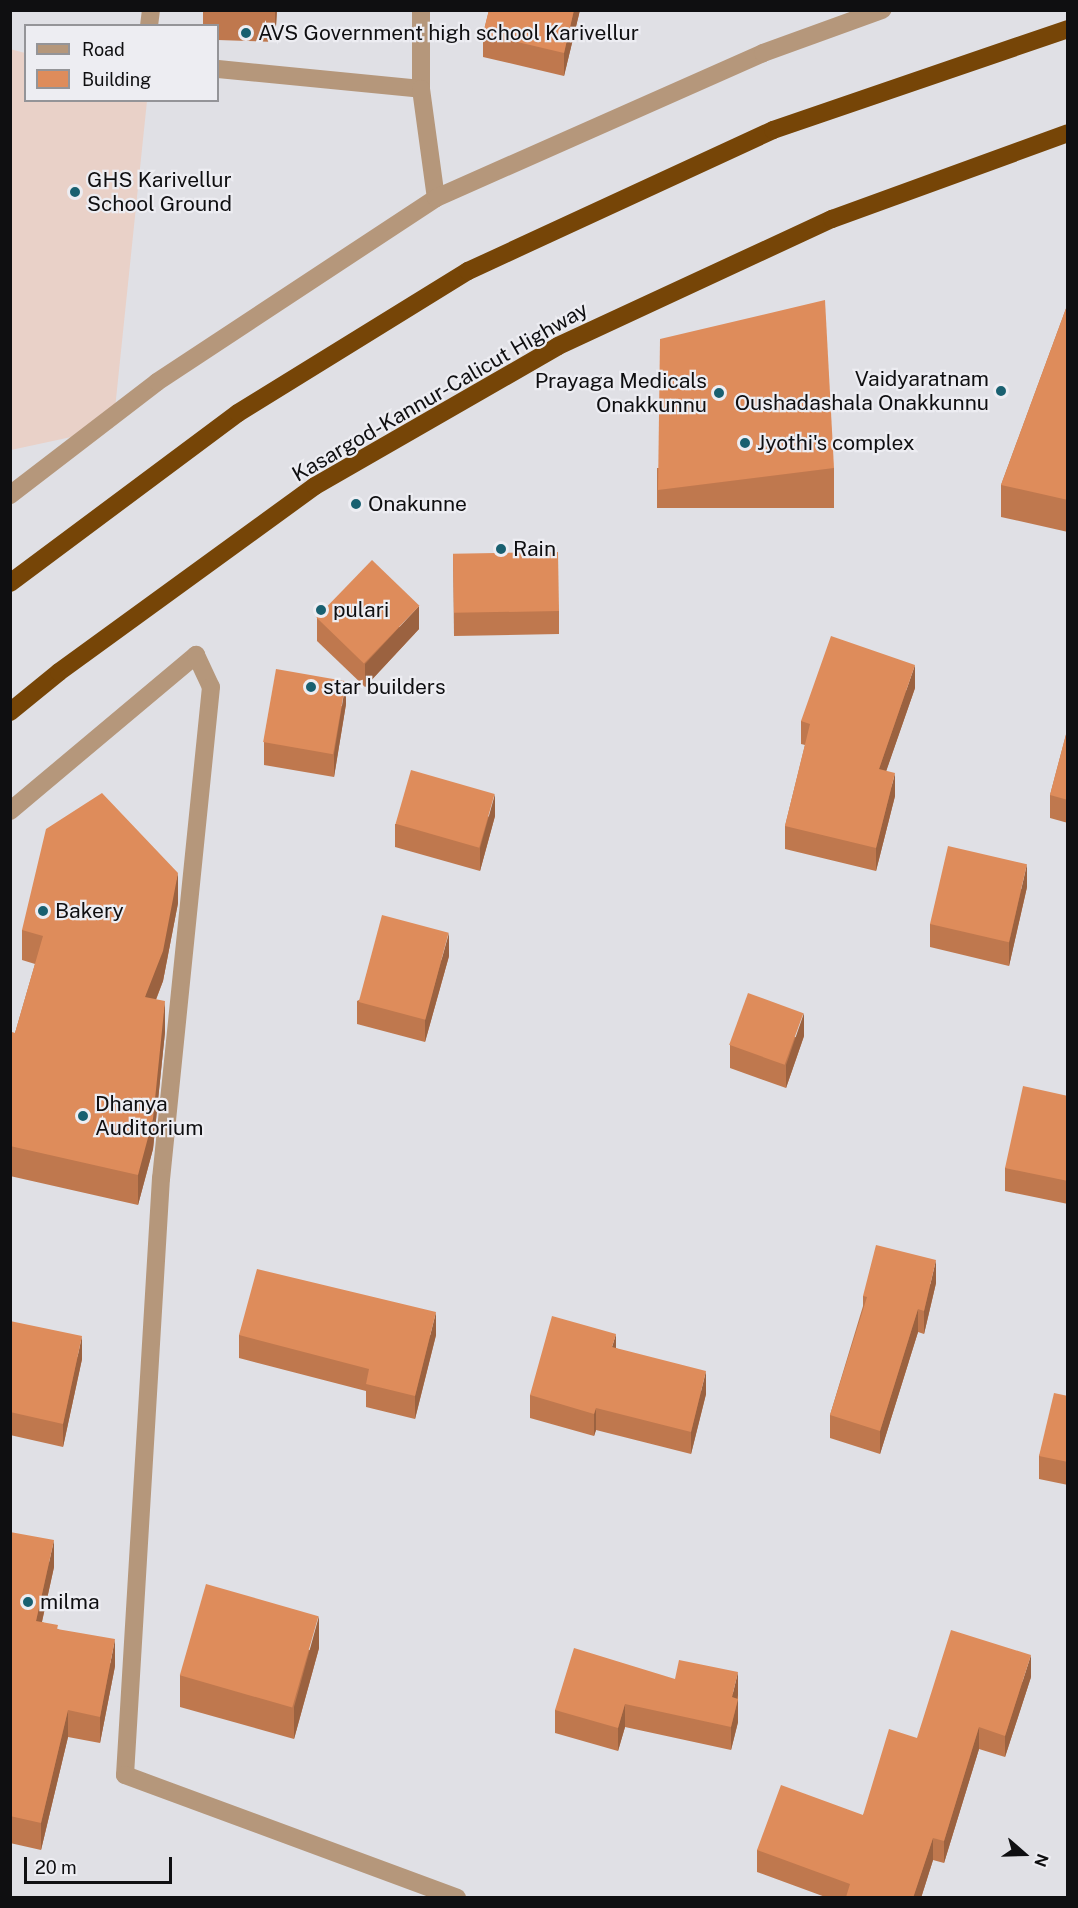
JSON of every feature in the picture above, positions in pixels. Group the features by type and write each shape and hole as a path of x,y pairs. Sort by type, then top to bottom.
{"highway":[{"path":"10,582 238,413 468,271 773,130 1068,29"},
{"name":"Kasargod-Kannur-Calicut Highway","path":"10,712 59,672 315,486 558,346 832,219 1068,133"}],"street":[{"path":"421,10 421,89 436,198"},
{"path":"10,495 157,382 436,198 763,53 882,10"},
{"path":"219,69 421,89"},
{"path":"10,811 196,655 211,687 161,1178 125,1776 457,1898"}],"shaded area":[{"name":"GHS Karivellur School Ground","path":"10,49 24,53 24,102 147,102 113,428 11,450"}],"building":[{"path":"489,10 574,10 564,53 483,34"},
{"name":"Jyothi's complex","path":"825,300 834,468 658,490 660,339"},
{"path":"1068,303 1068,500 1001,485"},
{"path":"558,552 559,611 454,613 453,554"},
{"path":"372,560 419,606 364,663 316,618"},
{"path":"831,636 915,665 879,769 895,773 876,848 785,826 810,724 801,721"},
{"path":"276,669 346,681 333,754 263,742"},
{"path":"1068,727 1068,800 1050,795"},
{"path":"411,770 495,794 479,848 396,824"},
{"path":"102,793 178,873 163,951 145,997 165,1001 153,1119 138,1175 10,1146 10,1032 15,1033 43,936 22,930 46,829"},
{"path":"948,846 1027,864 1009,942 930,924"},
{"path":"382,915 449,933 425,1020 359,1002"},
{"path":"748,993 803,1013 785,1065 729,1045"},
{"path":"1023,1086 1068,1096 1068,1181 1005,1168"},
{"path":"876,1245 936,1260 924,1311 918,1309 880,1431 830,1415 867,1297 863,1296"},
{"path":"257,1269 436,1312 415,1396 366,1384 369,1369 239,1335"},
{"path":"552,1316 616,1334 612,1347 706,1371 691,1432 596,1408 594,1414 530,1395"},
{"path":"10,1321 82,1336 63,1424 10,1412"},
{"path":"1054,1393 1068,1396 1068,1462 1039,1456"},
{"path":"10,1532 54,1540 36,1621 58,1625 57,1629 115,1639 100,1717 68,1710 41,1823 10,1816"},
{"path":"206,1584 318,1616 292,1708 180,1675"},
{"path":"951,1630 1031,1655 1005,1736 979,1727 944,1841 933,1838 913,1898 848,1898 846,1897 850,1884 757,1850 781,1785 863,1815 889,1729 917,1738"},
{"path":"574,1648 675,1679 679,1660 738,1672 732,1697 738,1699 731,1727 625,1704 618,1728 555,1710"}],"place":[{"name":"AVS Government high school Karivellur","path":"246,33"},
{"name":"GHS Karivellur School Ground","path":"75,192"},
{"name":"Vaidyaratnam Oushadashala Onakkunnu","path":"1001,391"},
{"name":"Prayaga Medicals Onakkunnu","path":"719,393"},
{"name":"Jyothi's complex","path":"745,443"},
{"name":"Onakunne","path":"356,504"},
{"name":"Rain","path":"501,549"},
{"name":"pulari","path":"321,610"},
{"name":"star builders","path":"311,687"},
{"name":"Bakery","path":"43,911"},
{"name":"Dhanya Auditorium","path":"83,1116"},
{"name":"milma","path":"28,1602"}]}
